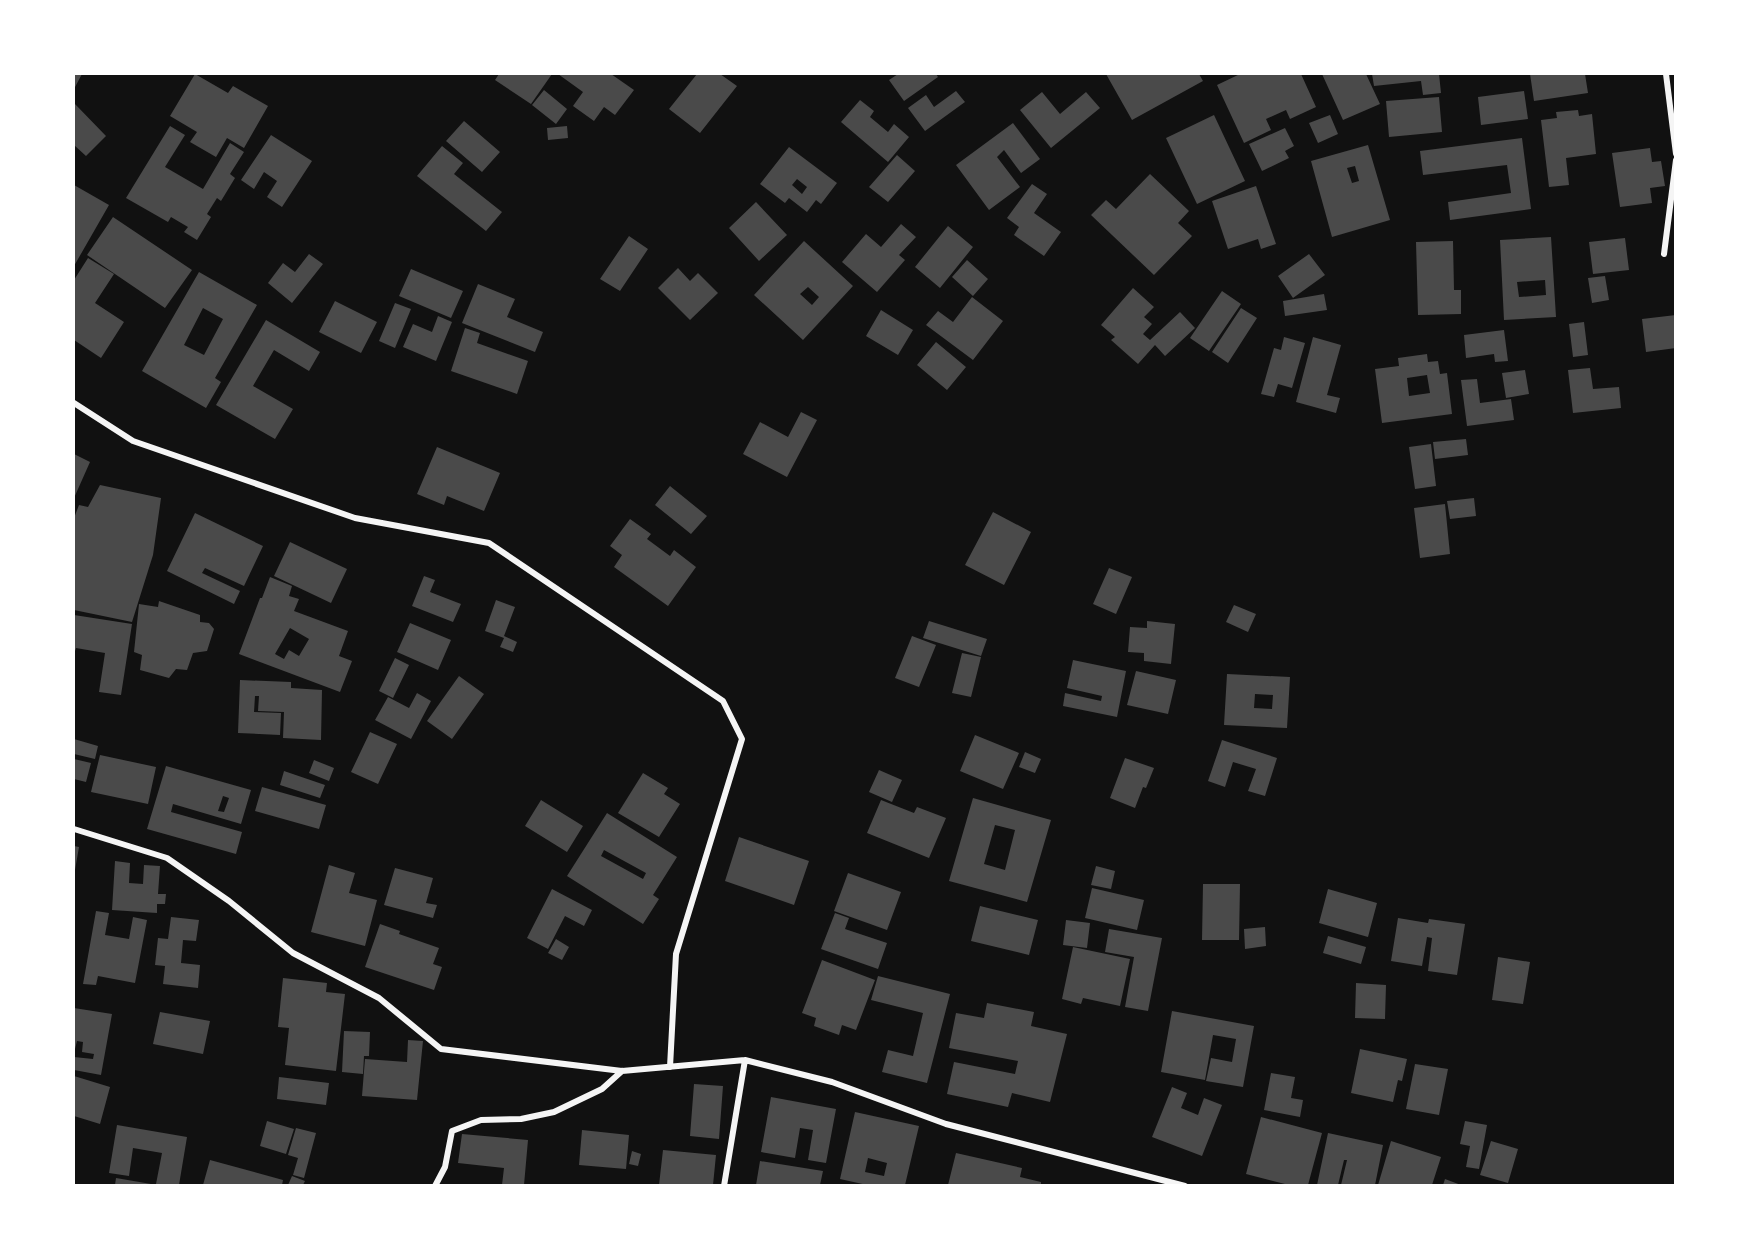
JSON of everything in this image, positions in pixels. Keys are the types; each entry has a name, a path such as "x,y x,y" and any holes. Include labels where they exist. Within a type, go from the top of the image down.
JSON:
{"street":[{"path":"1666,74 1676,154"},
{"path":"1664,254 1676,160"},
{"path":"74,404 133,441 355,518 489,543 723,701 741,739 676,954 670,1067"},
{"path":"74,829 167,858 230,901 293,953 379,998 441,1049 622,1071 745,1060 832,1082 946,1124 1185,1185"},
{"path":"724,1185 745,1060"},
{"path":"435,1185 445,1167 452,1131 481,1120 521,1119 554,1112 602,1089 622,1071"}],"building":[{"path":"74,74 82,74 74,89"},
{"path":"195,74 228,93 233,86 268,106 244,148 227,138 216,157 190,142 197,132 170,116"},
{"path":"499,74 552,74 531,104 495,80"},
{"path":"558,74 611,74 634,90 615,115 604,107 594,121 573,106 583,92"},
{"path":"697,74 720,74 737,86 700,133 669,109"},
{"path":"898,74 936,74 938,77 904,101 889,80"},
{"path":"1106,74 1199,74 1203,81 1132,120"},
{"path":"1240,74 1301,74 1316,107 1290,119 1286,110 1266,119 1271,130 1244,143 1217,85"},
{"path":"1322,74 1366,74 1380,104 1343,120"},
{"path":"1372,74 1439,74 1441,93 1423,95 1421,81 1374,86"},
{"path":"1530,74 1585,74 1588,93 1534,101"},
{"path":"544,90 567,109 556,124 532,105"},
{"path":"956,91 965,102 925,131 908,108 926,95 934,107"},
{"path":"1524,91 1528,119 1481,125 1478,97"},
{"path":"1042,92 1060,114 1086,92 1100,108 1051,148 1020,110"},
{"path":"1439,97 1442,132 1389,137 1386,101"},
{"path":"860,100 874,111 870,117 888,132 894,124 909,137 888,162 841,122"},
{"path":"74,103 106,136 86,156 74,145"},
{"path":"1578,110 1579,116 1592,114 1596,154 1566,158 1569,185 1549,187 1541,120 1557,118 1556,112"},
{"path":"1214,115 1245,181 1197,204 1166,138"},
{"path":"1330,115 1338,134 1318,143 1309,123"},
{"path":"464,121 500,152 482,172 446,141"},
{"path":"1013,123 1040,159 1021,173 1004,150 997,157 1020,187 989,210 956,165"},
{"path":"170,126 185,135 165,167 203,189 230,143 244,152 230,174 235,178 221,201 217,198 207,214 211,217 197,240 184,232 188,227 171,217 168,222 126,198"},
{"path":"567,126 568,138 548,140 547,128"},
{"path":"1285,128 1294,146 1285,151 1289,158 1262,171 1249,144"},
{"path":"271,135 312,161 282,207 267,197 277,181 264,172 254,189 241,180"},
{"path":"1522,138 1531,209 1450,220 1448,202 1511,193 1507,165 1423,175 1420,151"},
{"path":"1368,145 1390,220 1332,237 1311,161","holes":["1355,166 1359,181 1352,183 1347,168"]},
{"path":"442,146 463,163 454,174 502,212 486,231 417,176"},
{"path":"789,147 837,183 821,204 816,200 807,212 789,198 785,203 760,184","holes":["797,179 807,187 802,194 792,185"]},
{"path":"1650,148 1652,162 1661,161 1665,186 1650,188 1652,203 1620,207 1612,153"},
{"path":"897,155 915,171 888,202 869,187"},
{"path":"1150,174 1189,211 1178,223 1192,236 1154,275 1091,215 1106,200 1116,209"},
{"path":"1032,184 1047,194 1034,213 1061,232 1044,256 1014,235 1019,227 1007,218"},
{"path":"74,185 109,205 74,266"},
{"path":"1256,186 1276,244 1261,249 1258,239 1228,249 1212,201"},
{"path":"756,202 787,235 759,261 729,228"},
{"path":"113,217 192,270 165,308 87,255"},
{"path":"901,224 916,237 899,255 905,260 877,292 842,262 866,234 881,247"},
{"path":"948,226 973,247 940,288 915,267"},
{"path":"629,236 648,249 620,291 600,279"},
{"path":"1551,237 1556,317 1504,320 1500,240","holes":["1545,280 1546,295 1519,297 1517,282"]},
{"path":"1625,238 1629,270 1593,274 1589,242"},
{"path":"804,241 853,286 803,340 754,295","holes":["808,287 819,297 812,305 800,294"]},
{"path":"1453,241 1454,290 1461,290 1461,314 1418,315 1416,242"},
{"path":"309,254 323,264 292,303 268,283 283,263 295,272"},
{"path":"1309,254 1325,275 1293,298 1278,276"},
{"path":"88,258 114,274 95,303 124,322 101,358 74,340 74,280"},
{"path":"967,260 988,279 973,296 952,277"},
{"path":"678,268 690,281 698,273 718,293 690,320 658,288"},
{"path":"411,269 463,291 451,318 399,296"},
{"path":"199,272 257,305 215,378 221,382 206,408 142,371","holes":["203,308 223,319 204,355 184,345"]},
{"path":"1605,276 1609,300 1592,303 1588,278"},
{"path":"478,284 515,299 507,317 543,332 535,352 462,323"},
{"path":"1133,288 1154,307 1144,317 1152,324 1143,334 1150,340 1180,312 1195,328 1165,356 1155,345 1138,364 1111,340 1115,337 1101,325"},
{"path":"1222,291 1241,304 1209,351 1190,338"},
{"path":"1324,294 1327,310 1285,316 1283,301"},
{"path":"972,297 1003,321 973,360 926,325 938,311 953,322"},
{"path":"335,301 377,322 361,353 319,332"},
{"path":"395,303 411,309 395,348 379,341"},
{"path":"1241,308 1257,318 1228,363 1212,352"},
{"path":"881,310 913,330 898,355 866,336"},
{"path":"1676,315 1676,348 1646,352 1642,319"},
{"path":"438,316 452,322 436,361 403,347 413,324 432,332"},
{"path":"266,320 320,352 309,371 274,350 253,386 293,409 275,439 216,405"},
{"path":"1584,322 1588,355 1573,357 1569,324"},
{"path":"465,328 480,333 477,343 528,361 517,394 451,371"},
{"path":"1504,330 1508,361 1495,362 1494,354 1466,358 1464,335"},
{"path":"1284,337 1305,343 1292,388 1278,384 1274,397 1261,394 1274,348 1281,350"},
{"path":"1313,337 1341,345 1327,395 1340,398 1336,413 1296,402"},
{"path":"936,342 966,367 947,390 917,365"},
{"path":"1427,354 1428,362 1438,361 1440,374 1447,373 1452,414 1382,423 1375,369 1399,366 1398,358","holes":["1427,375 1430,393 1409,396 1407,378"]},
{"path":"1590,368 1593,389 1619,387 1621,408 1573,413 1568,370"},
{"path":"1525,370 1529,394 1506,398 1502,373"},
{"path":"1477,379 1480,403 1511,399 1514,420 1467,426 1461,380"},
{"path":"801,412 817,420 787,477 743,454 760,422 788,437"},
{"path":"1466,439 1468,455 1435,459 1433,442"},
{"path":"1431,444 1436,486 1415,489 1409,447"},
{"path":"437,447 500,473 484,511 447,496 444,505 417,494"},
{"path":"74,454 90,462 74,498"},
{"path":"100,485 161,498 153,555 132,622 74,610 74,518 79,505 88,507"},
{"path":"670,486 707,516 691,534 655,505"},
{"path":"1474,498 1476,516 1450,519 1447,501"},
{"path":"1445,504 1450,554 1420,558 1414,508"},
{"path":"993,512 1031,532 1004,585 965,565"},
{"path":"195,513 263,546 244,586 205,568 202,573 240,591 234,604 167,571"},
{"path":"630,519 651,534 647,539 670,556 674,550 696,567 668,606 614,567 622,555 610,546"},
{"path":"290,542 347,569 331,603 274,576"},
{"path":"1109,568 1132,577 1116,614 1093,604"},
{"path":"424,576 435,580 430,592 461,604 453,622 412,606"},
{"path":"270,577 292,586 289,596 299,599 294,611 348,631 339,656 352,661 340,692 239,654 260,598 262,598","holes":["290,628 309,639 299,656 289,650 284,659 275,654"]},
{"path":"496,600 515,607 504,636 517,642 513,652 500,647 504,638 485,631"},
{"path":"159,601 200,615 200,622 209,623 214,629 207,651 193,653 187,670 176,669 169,678 140,670 142,655 134,652 139,604 158,607"},
{"path":"1234,605 1256,614 1248,632 1226,622"},
{"path":"74,615 132,624 121,695 99,692 105,653 76,648 74,654"},
{"path":"929,621 987,639 981,656 923,638"},
{"path":"1147,621 1175,624 1171,664 1144,661 1144,653 1128,652 1130,627 1147,628"},
{"path":"410,623 451,640 438,670 397,652"},
{"path":"912,636 936,645 919,687 895,678"},
{"path":"962,653 981,657 971,697 952,693"},
{"path":"395,658 409,665 393,698 379,691"},
{"path":"1073,660 1126,671 1117,717 1063,706 1065,693 1101,701 1102,696 1067,688"},
{"path":"1136,671 1176,680 1168,714 1127,705"},
{"path":"1227,674 1290,677 1287,728 1224,725","holes":["1255,694 1273,695 1272,709 1254,708"]},
{"path":"459,676 484,694 452,739 427,721"},
{"path":"240,680 291,682 291,688 322,690 321,740 283,738 284,712 258,711 259,696 255,696 254,712 281,713 280,735 238,733"},
{"path":"417,693 431,701 411,739 375,720 388,697 409,708"},
{"path":"370,732 397,744 378,784 351,772"},
{"path":"975,735 1019,753 1003,789 960,771"},
{"path":"74,739 98,746 95,759 74,754"},
{"path":"1222,740 1277,758 1265,796 1248,791 1256,769 1233,762 1225,787 1208,781"},
{"path":"1025,752 1041,759 1035,773 1019,767"},
{"path":"100,755 156,767 148,804 91,792"},
{"path":"1125,758 1154,768 1135,808 1110,798"},
{"path":"74,759 91,763 86,782 74,779"},
{"path":"314,760 334,768 329,781 309,773"},
{"path":"166,766 251,790 241,824 173,804 171,812 242,832 236,854 147,829","holes":["223,796 229,798 224,812 218,811"]},
{"path":"879,770 902,780 892,802 869,792"},
{"path":"284,771 325,785 320,798 280,785"},
{"path":"643,773 668,788 664,794 680,804 659,837 618,813"},
{"path":"262,787 326,805 319,829 255,811"},
{"path":"973,798 1051,820 1027,902 949,881","holes":["995,825 1015,830 1005,870 984,864"]},
{"path":"541,800 583,826 567,852 525,826"},
{"path":"881,800 914,813 917,807 946,818 929,858 867,833"},
{"path":"607,813 677,857 653,895 659,899 643,924 567,876","holes":["604,850 646,873 643,879 601,856"]},
{"path":"739,837 809,861 794,905 725,881"},
{"path":"74,846 79,847 75,870 74,870"},
{"path":"115,861 130,863 129,883 143,884 144,865 160,866 158,894 166,894 165,904 157,904 157,913 112,910"},
{"path":"329,865 355,873 349,893 377,900 365,946 311,932"},
{"path":"1096,866 1115,871 1111,889 1091,885"},
{"path":"395,868 433,878 426,903 437,905 433,918 384,905"},
{"path":"848,873 901,892 887,930 834,911"},
{"path":"1203,884 1240,884 1239,940 1202,940"},
{"path":"1092,888 1144,900 1137,930 1085,918"},
{"path":"552,889 592,910 584,926 565,916 548,949 527,938"},
{"path":"1328,889 1377,903 1368,937 1319,923"},
{"path":"980,906 1038,920 1029,955 971,941"},
{"path":"96,911 109,913 105,935 129,939 133,917 147,920 135,983 98,976 96,985 83,984"},
{"path":"835,913 849,918 845,929 887,943 878,969 821,949"},
{"path":"171,917 199,920 196,941 183,940 181,963 200,965 198,988 163,984 165,966 155,965 158,938 168,939"},
{"path":"1398,918 1428,923 1429,919 1465,924 1457,975 1428,971 1432,938 1427,937 1422,966 1391,961"},
{"path":"1066,920 1090,923 1087,948 1063,945"},
{"path":"380,924 400,931 399,934 439,948 433,964 442,967 434,990 365,967"},
{"path":"1265,927 1266,946 1245,949 1244,929"},
{"path":"1109,929 1162,938 1148,1011 1125,1007 1134,957 1105,952"},
{"path":"1328,936 1366,947 1361,964 1323,953"},
{"path":"556,939 569,947 562,960 548,953"},
{"path":"1073,947 1130,959 1120,1006 1083,998 1081,1004 1062,999"},
{"path":"1498,957 1530,962 1523,1004 1492,1000"},
{"path":"822,960 875,980 856,1030 842,1025 839,1035 814,1026 816,1018 802,1013"},
{"path":"878,976 950,994 927,1083 882,1072 888,1050 913,1056 923,1013 871,1000"},
{"path":"283,978 327,983 326,992 345,994 336,1071 285,1065 289,1028 278,1027"},
{"path":"1356,983 1386,985 1385,1019 1355,1018"},
{"path":"987,1003 1034,1012 1031,1026 1067,1034 1050,1102 1012,1093 1008,1107 947,1094 954,1062 1015,1074 1018,1061 949,1048 956,1013 984,1018"},
{"path":"74,1008 112,1014 101,1075 74,1070 74,1057 93,1059 94,1054 82,1052 83,1042 77,1041 74,1053"},
{"path":"1172,1011 1254,1026 1243,1087 1206,1081 1211,1058 1232,1062 1236,1039 1213,1035 1205,1080 1161,1072"},
{"path":"160,1012 210,1021 203,1054 153,1044"},
{"path":"344,1031 370,1032 369,1056 364,1056 363,1074 342,1072"},
{"path":"408,1040 423,1041 417,1100 362,1096 365,1059 407,1062"},
{"path":"1360,1049 1407,1059 1402,1081 1398,1080 1393,1102 1351,1093"},
{"path":"1415,1064 1448,1069 1439,1115 1406,1109"},
{"path":"1271,1073 1295,1077 1291,1098 1303,1100 1300,1117 1264,1110"},
{"path":"74,1076 110,1087 100,1124 74,1116"},
{"path":"279,1077 329,1083 326,1105 277,1099"},
{"path":"694,1084 723,1086 719,1139 690,1136"},
{"path":"1172,1087 1187,1093 1181,1108 1198,1115 1204,1098 1222,1105 1202,1156 1152,1137"},
{"path":"771,1097 836,1109 826,1163 808,1160 813,1130 800,1128 795,1158 761,1152"},
{"path":"855,1112 919,1126 905,1185 867,1185 840,1179","holes":["868,1158 887,1163 884,1176 865,1172"]},
{"path":"1261,1117 1322,1133 1308,1185 1289,1185 1246,1174"},
{"path":"267,1121 294,1129 286,1154 260,1146"},
{"path":"1465,1121 1487,1125 1479,1169 1466,1167 1470,1146 1460,1144"},
{"path":"117,1125 187,1137 179,1185 156,1184 162,1153 133,1148 129,1176 109,1173"},
{"path":"296,1128 316,1133 304,1178 293,1175 298,1158 288,1155"},
{"path":"582,1130 629,1135 626,1169 579,1165"},
{"path":"1328,1133 1383,1145 1375,1185 1341,1185 1347,1160 1344,1160 1338,1185 1317,1185"},
{"path":"462,1134 528,1140 524,1185 502,1185 504,1168 458,1163"},
{"path":"1391,1141 1441,1157 1432,1185 1378,1185"},
{"path":"1491,1141 1518,1149 1508,1183 1480,1175"},
{"path":"663,1150 716,1155 713,1185 659,1185"},
{"path":"632,1151 641,1154 638,1166 629,1164"},
{"path":"956,1153 1022,1168 1020,1177 1041,1182 1041,1185 948,1185"},
{"path":"210,1160 283,1180 282,1185 203,1185"},
{"path":"760,1161 823,1171 820,1185 756,1185"},
{"path":"292,1176 305,1181 303,1185 288,1185"},
{"path":"116,1178 151,1184 151,1185 115,1185"},
{"path":"1445,1179 1461,1185 1443,1185"}]}
